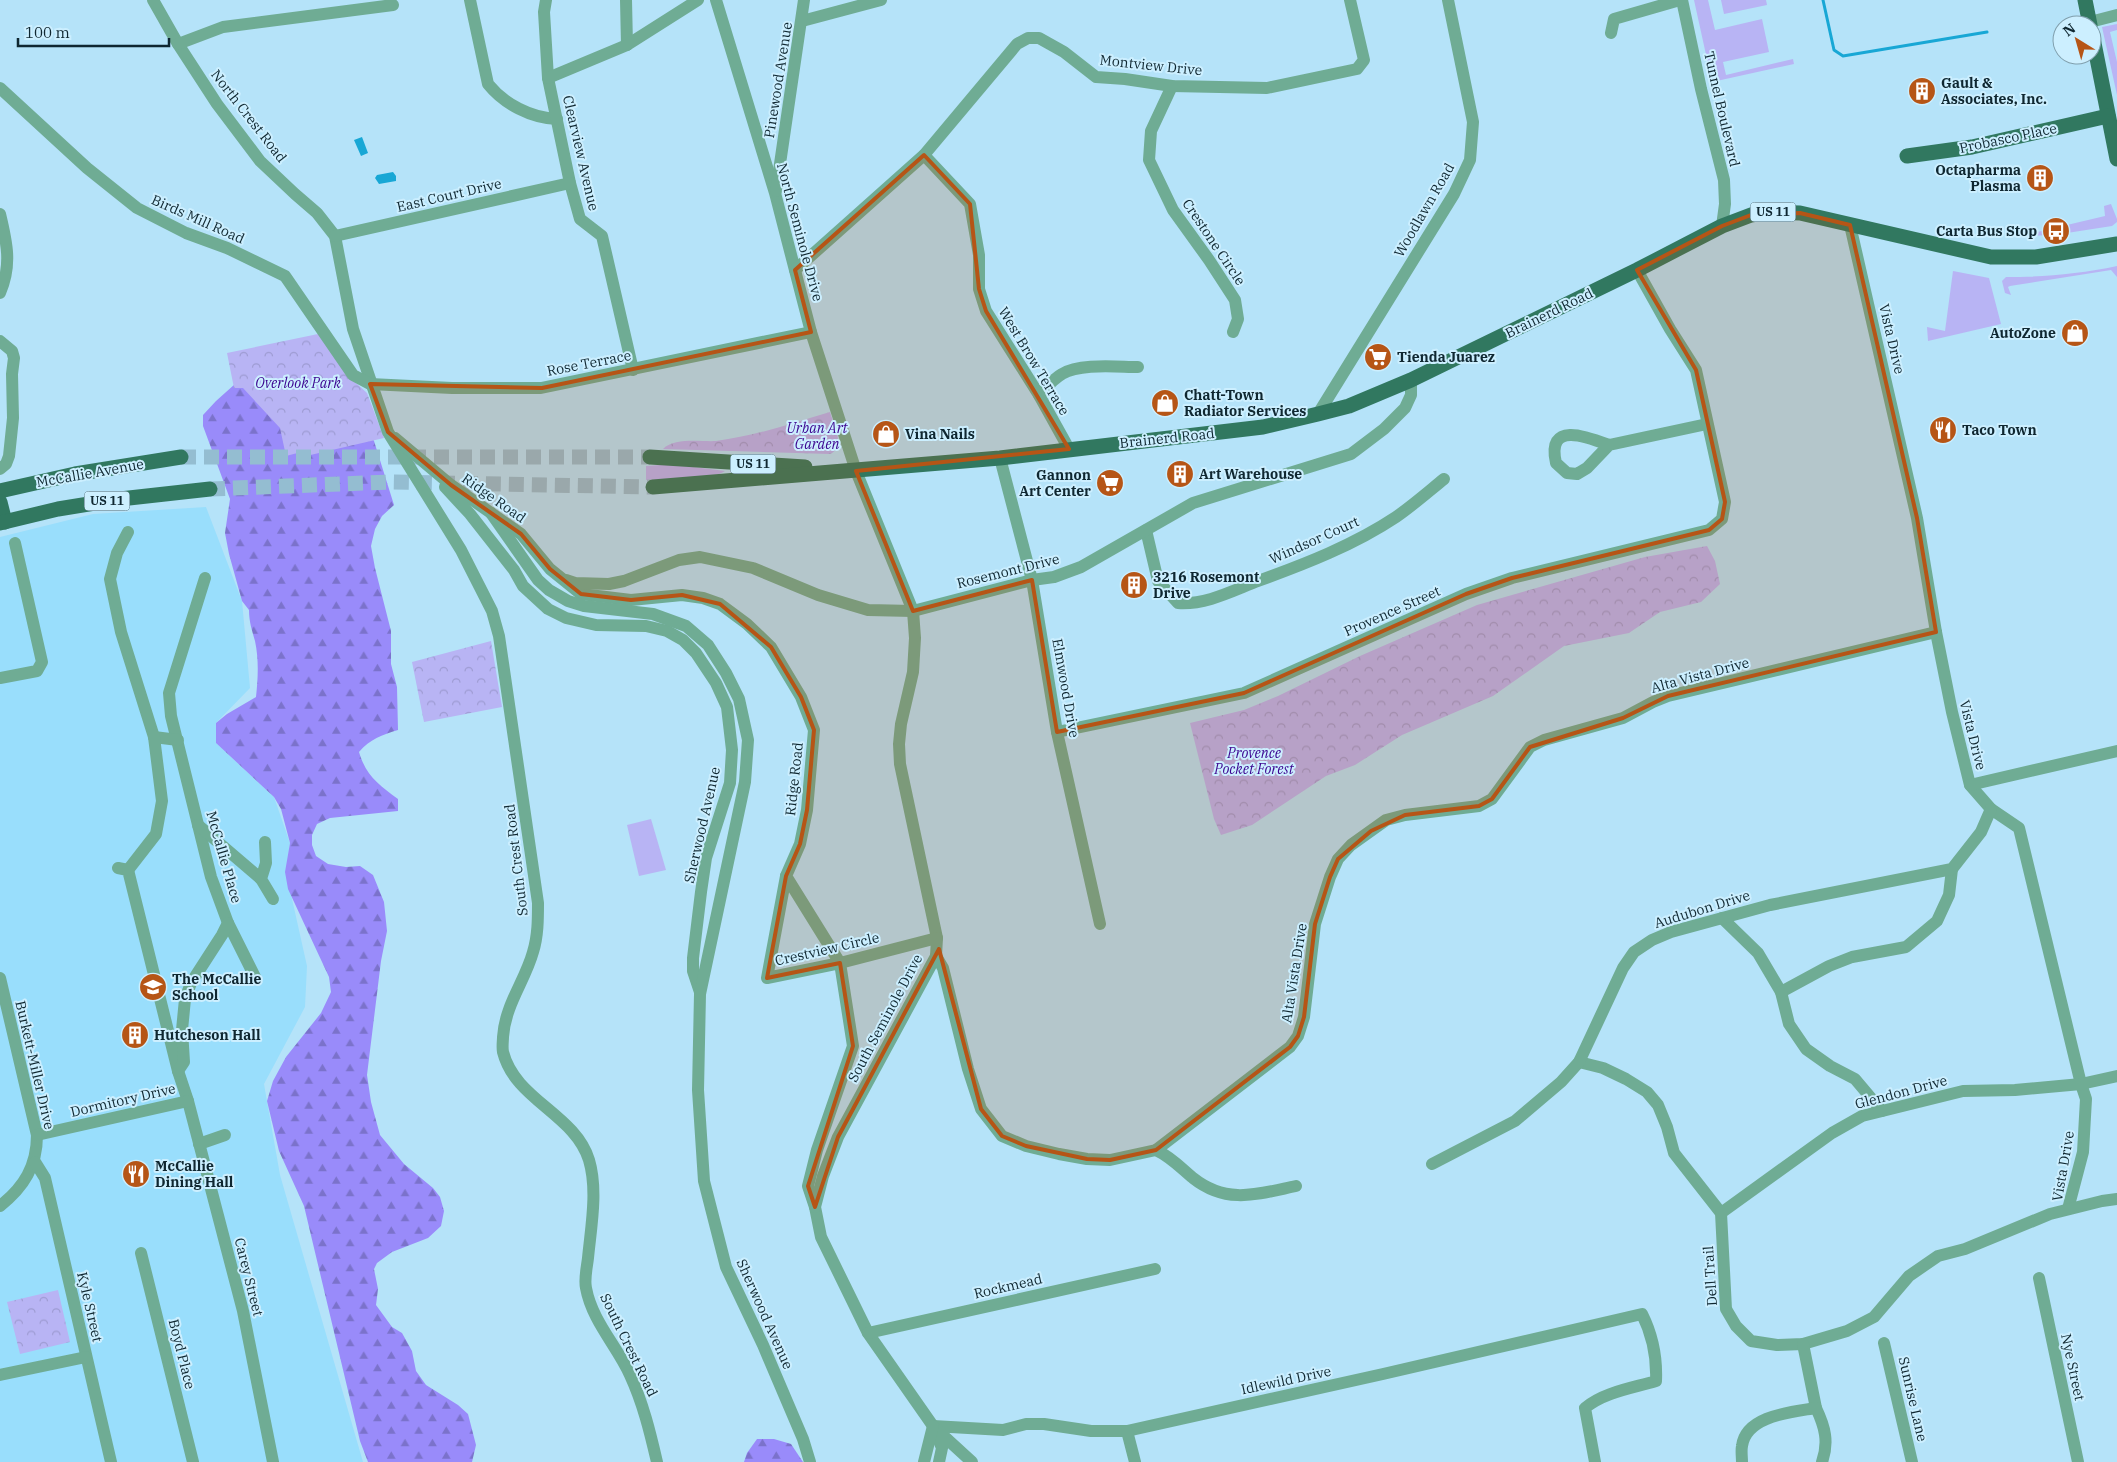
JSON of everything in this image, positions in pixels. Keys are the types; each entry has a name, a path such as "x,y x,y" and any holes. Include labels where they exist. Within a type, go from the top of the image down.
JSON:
{"main road":[{"path":"2085,0 2088,15"},
{"path":"2098,65 2117,158"},
{"name":"Probasco Place","path":"1907,156 1972,147 2108,116"},
{"name":"Brainerd Road","path":"653,487 1000,458 1263,427 1318,414 1349,406 1411,380 1637,270 1722,226 1751,215 1769,212 1800,213 1991,257 2036,257 2117,244"},
{"name":"Brainerd Road","path":"650,456 856,471"},
{"name":"McCallie Avenue","path":"0,491 75,474 181,457"},
{"name":"US 11","path":"3,523 67,508 120,499 210,489"},
{"path":"0,502 3,523"}],"street":[{"name":"North Crest Road","path":"153,0 178,44 217,104 260,161 317,213 335,236 353,329 370,384"},
{"path":"470,0 488,84 508,104 533,114 557,119"},
{"name":"Clearview Avenue","path":"546,0 544,12 548,78 570,183 580,219 602,236 633,370"},
{"path":"626,0 627,45"},
{"path":"548,78 627,45 698,0"},
{"name":"North Seminole Drive","path":"716,0 775,193 810,332 856,471"},
{"name":"Pinewood Avenue","path":"775,193 804,0"},
{"path":"802,21 881,0"},
{"name":"Montview Drive","path":"795,270 924,155 1016,44 1028,38 1039,38 1064,52 1096,77 1172,86 1267,88 1357,69 1364,60 1350,0"},
{"name":"Woodlawn Road","path":"1318,414 1454,194 1470,160 1473,122 1448,0"},
{"path":"1611,33 1614,19 1681,0"},
{"name":"Tunnel Boulevard","path":"1681,0 1724,180 1725,204 1722,226"},
{"path":"178,44 223,27 393,5"},
{"path":"2102,22 2117,15"},
{"name":"Crestone Circle","path":"1172,86 1151,131 1149,160 1173,210 1235,300 1238,319 1233,332"},
{"name":"Birds Mill Road","path":"0,88 87,168 137,208 186,233 227,248 286,276 353,375 370,384"},
{"name":"West Brow Terrace","path":"924,155 970,204 979,255 979,289 986,310 1039,395 1069,449"},
{"name":"East Court Drive","path":"335,236 570,183"},
{"path":"0,214 6,236 8,262 0,293"},
{"name":"Vista Drive","path":"1850,225 1917,518 1936,632 1952,712 1970,785 1992,809 2019,828 2086,1099 2083,1152 2068,1210 2117,1199"},
{"path":"1609,445 1707,424 1696,370 1670,329 1637,270"},
{"name":"Rose Terrace","path":"370,384 452,388 541,388 810,332"},
{"path":"0,341 12,351 14,358 12,374 13,418 9,456 6,464 0,469"},
{"path":"1039,395 1053,380 1064,372 1084,368 1138,366"},
{"name":"Rosemont Drive","path":"561,578 575,583 609,584 624,581 679,560 700,557 754,568 818,595 868,610 913,611 1032,580 1054,577 1087,565 1193,503 1351,454 1384,429 1405,408 1412,395 1411,380"},
{"name":"South Crest Road","path":"370,384 388,432 461,550 492,611 500,646 538,903 538,925 533,953 508,1010 504,1024 502,1051 515,1077 533,1098 559,1118 578,1139 589,1159 592,1191 586,1286 592,1307 630,1374 646,1417 657,1462"},
{"name":"Provence Street","path":"1057,732 1244,693 1466,594 1512,578 1709,530 1722,519 1726,502 1707,424"},
{"name":"Ridge Road","path":"388,432 451,485 521,534 538,557 581,594 631,600 682,595 703,598 727,609 747,624 771,648 801,697 814,730 808,810 800,844 786,876"},
{"name":"Elmwood Drive","path":"1000,458 1032,580 1057,732 1100,924"},
{"name":"Sherwood Avenue","path":"431,468 450,494 470,514 509,564 523,586 548,609 566,618 596,625 646,626 667,631 683,640 696,653 716,683 726,707 732,750 730,783 706,858 693,958 693,971 700,994"},
{"name":"South Seminole Drive","path":"856,471 913,611 915,638 913,672 901,724 900,764 937,938 936,956 838,1137 823,1176 815,1207 821,1237 868,1333 933,1426 942,1448 939,1462"},
{"name":"Windsor Court","path":"1146,530 1158,581 1178,603 1191,604 1218,597 1302,565 1366,534 1396,516 1444,479"},
{"name":"Sherwood Avenue","path":"491,513 524,561 549,590 568,601 584,606 653,614 686,626 708,645 739,699 749,752 738,817 700,994 698,1090 704,1182 726,1267 763,1345 803,1439 810,1462"},
{"path":"128,532 116,553 110,579 121,632 154,737 162,800 156,834 123,869 178,1071 188,1101"},
{"path":"0,678 36,671 42,662 15,543"},
{"name":"McCallie Place","path":"205,578 169,693 171,716 211,877 228,922 255,977"},
{"name":"Alta Vista Drive","path":"936,956 944,968 968,1069 981,1109 1002,1136 1026,1146 1087,1159 1110,1160 1156,1150 1290,1047 1298,1036 1304,1017 1315,924 1330,877 1338,859 1351,845 1386,820 1405,815 1479,806 1492,799 1530,747 1544,740 1623,718 1668,696 1936,632"},
{"path":"154,737 178,740"},
{"path":"1970,785 2117,751"},
{"path":"1781,992 1829,966 1852,957 1906,947 1937,921 1949,895 1952,869 1981,832 1992,809"},
{"path":"198,826 261,879 273,899"},
{"path":"261,879 266,863 265,842"},
{"name":"Audubon Drive","path":"1432,1164 1515,1120 1561,1082 1579,1062 1623,968 1634,952 1671,932 1770,905 1952,869"},
{"path":"786,876 840,963 853,1046 817,1150 808,1186 815,1207"},
{"name":"Crestview Circle","path":"786,876 767,978 840,963 937,938"},
{"path":"1722,918 1758,953 1781,992 1789,1024 1806,1049 1830,1066 1855,1079 1882,1110"},
{"path":"178,1071 184,1062 182,1030 185,999 191,983 222,935 228,922"},
{"name":"Burkett-Miller Drive","path":"0,978 37,1135 35,1162 21,1186 0,1206"},
{"path":"1579,1062 1603,1068 1647,1092 1658,1105 1667,1127 1674,1153 1721,1213"},
{"name":"Glendon Drive","path":"1721,1213 1832,1133 1862,1116 1963,1092 2015,1090 2081,1084 2117,1076"},
{"name":"Dormitory Drive","path":"37,1135 188,1101"},
{"name":"Carey Street","path":"188,1101 242,1311 273,1462"},
{"path":"199,1144 225,1135"},
{"path":"1156,1150 1166,1154 1193,1178 1208,1188 1227,1195 1244,1196 1296,1186"},
{"name":"Kyle Street","path":"35,1162 45,1178 111,1462"},
{"name":"Dell Trail","path":"1721,1213 1726,1309 1736,1326 1751,1342 1777,1345 1803,1344 1847,1331 1874,1316 1909,1276 1938,1256 1965,1249 2050,1214 2068,1210"},
{"name":"Boyd Place","path":"141,1253 193,1462"},
{"name":"Rockmead","path":"868,1333 1155,1269"},
{"name":"Nye Street","path":"2039,1278 2078,1462"},
{"name":"Idlewild Drive","path":"933,1426 1003,1430 1026,1424 1044,1424 1091,1431 1127,1431 1642,1314 1650,1330 1657,1367 1656,1381 1608,1395 1593,1401 1585,1408 1595,1462"},
{"name":"Sunrise Lane","path":"1884,1343 1912,1462"},
{"path":"1803,1344 1816,1408 1823,1422 1827,1448 1822,1462"},
{"path":"0,1375 86,1357"},
{"path":"1742,1462 1742,1445 1750,1430 1766,1419 1816,1408"},
{"path":"924,1462 933,1426 972,1462"},
{"path":"1127,1431 1135,1462"}],"highlighted area":[{"path":"924,155 970,204 979,289 986,311 1069,449 856,471 913,611 1032,580 1057,732 1244,693 1466,594 1512,578 1709,530 1722,519 1725,502 1696,370 1637,270 1722,226 1751,215 1800,213 1850,225 1917,518 1936,632 1668,696 1623,718 1530,747 1492,799 1479,806 1405,815 1371,831 1338,859 1330,877 1315,924 1304,1017 1298,1036 1290,1047 1156,1150 1110,1160 1087,1159 1026,1146 1002,1136 981,1109 939,949 838,1137 815,1207 808,1186 853,1046 840,963 767,978 786,876 800,844 807,810 814,730 801,697 771,647 720,604 682,595 631,600 581,594 550,569 521,534 451,485 388,432 370,384 542,388 811,332 795,270"}],"shaded area":[{"path":"362,137 368,153 361,156 354,140"},
{"path":"393,172 396,176 396,181 379,184 375,178 377,175"},
{"name":"The McCallie School","path":"206,507 242,601 250,688 216,723 216,743 274,797 290,843 286,872 307,966 305,1007 264,1084 280,1175 363,1462 0,1462 0,537 93,514"}],"green space":[{"path":"1694,0 1708,0 1715,30 1762,19 1769,52 1723,62 1726,75 1793,59 1794,64 1712,82"},
{"path":"1721,0 1766,0 1767,5 1724,14"},
{"path":"2117,24 2117,30 2110,32 2117,62 2117,95 2102,27"},
{"path":"2111,204 2117,219 2117,222 2112,226 2054,235 2019,236 2017,229 2027,226 2029,234 2105,216 2104,206"},
{"path":"2117,266 2117,277 2111,270 2010,286 2008,287 2011,295 2005,293 2002,281 2006,277 2062,274"},
{"path":"1953,271 1989,278 2001,324 1928,341 1927,327 1945,331"},
{"name":"Overlook Park","path":"318,334 355,382 367,393 384,438 306,456 305,451 286,456 280,428 243,388 234,388 227,353"},
{"path":"235,384 358,416 374,441 394,505 382,516 375,529 371,546 391,631 391,664 397,687 398,730 377,738 359,752 369,774 398,799 398,811 330,818 317,824 312,835 312,845 316,856 328,864 346,867 360,866 373,875 384,902 387,931 381,961 367,1075 371,1102 380,1135 404,1164 433,1188 440,1197 444,1211 441,1226 428,1238 392,1252 377,1263 374,1269 378,1289 376,1305 392,1327 402,1333 412,1351 416,1371 426,1385 458,1405 468,1414 476,1445 472,1462 368,1462 360,1441 304,1206 279,1151 267,1101 273,1081 286,1057 321,1013 331,992 329,977 288,889 285,872 290,843 281,809 274,797 216,743 216,723 227,714 256,697 258,669 249,610 242,601 225,533 230,499 203,426 203,415"},
{"name":"Urban Art Garden","path":"830,412 838,441 835,451 830,454 663,449 668,445 681,441 716,441 745,436"},
{"path":"678,465 725,471 699,478 646,480 646,466"},
{"name":"Provence Pocket Forest","path":"1707,546 1715,561 1720,584 1701,602 1660,612 1629,633 1564,646 1493,696 1402,735 1355,765 1326,776 1252,825 1221,835 1214,819 1190,723 1244,710 1278,696 1360,656 1477,605 1645,557"},
{"path":"491,641 502,707 424,722 412,662"},
{"path":"651,819 666,870 639,876 627,825"},
{"path":"58,1290 70,1342 20,1354 7,1302"},
{"path":"757,1439 774,1439 791,1444 803,1462 744,1462 747,1453"}],"waterway":[{"path":"1823,0 1834,50 1843,56 1987,32"}],"tunnel":[{"path":"181,457 650,457"},
{"path":"210,489 390,482 653,487"}],"place":[{"name":"Gault & Associates, Inc.","path":"1922,91"},
{"name":"Octapharma Plasma","path":"2040,178"},
{"name":"Carta Bus Stop","path":"2056,231"},
{"name":"AutoZone","path":"2075,333"},
{"name":"Tienda Juarez","path":"1378,357"},
{"name":"Chatt-Town Radiator Services","path":"1165,403"},
{"name":"Taco Town","path":"1943,430"},
{"name":"Vina Nails","path":"886,434"},
{"name":"Art Warehouse","path":"1180,474"},
{"name":"Gannon Art Center","path":"1110,483"},
{"name":"3216 Rosemont Drive","path":"1134,585"},
{"name":"The McCallie School","path":"153,987"},
{"name":"Hutcheson Hall","path":"135,1035"},
{"name":"McCallie Dining Hall","path":"136,1174"}]}
